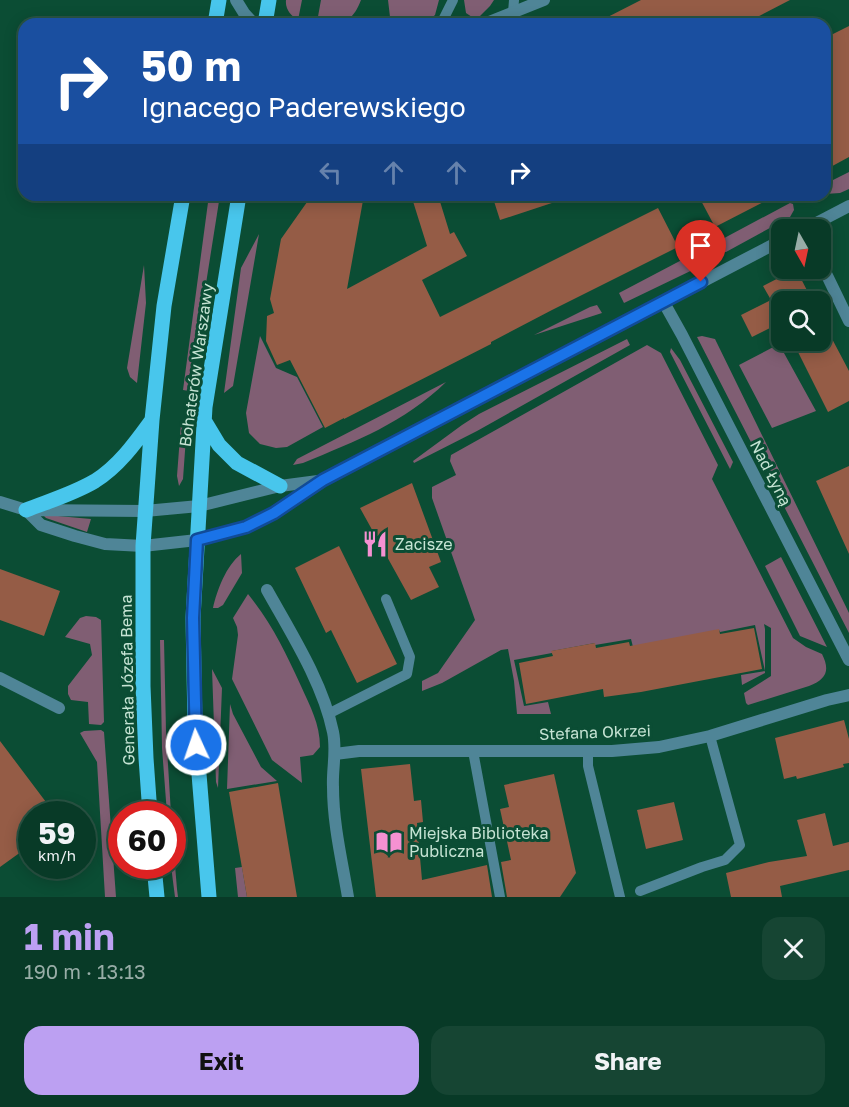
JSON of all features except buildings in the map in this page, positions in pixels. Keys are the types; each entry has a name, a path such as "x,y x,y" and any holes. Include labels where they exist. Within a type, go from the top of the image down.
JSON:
{"main road":[{"path":"216,18 219,0"},
{"path":"266,18 269,0"},
{"path":"145,511 164,306 182,201"},
{"name":"Bohaterów Warszawy","path":"197,540 204,420 238,201"},
{"path":"26,510 96,480 117,463 152,420"},
{"path":"204,420 219,445 237,463 280,486"},
{"name":"Generała Józefa Bema","path":"145,511 143,686 149,801"},
{"path":"197,540 193,618 195,725 209,897"},
{"path":"155,879 157,897"}],"street":[{"path":"236,0 249,18"},
{"path":"494,18 513,6 544,0"},
{"path":"825,219 849,206"},
{"path":"26,510 41,525 105,544 143,546 197,540 246,527 274,513 323,480 771,246"},
{"path":"829,279 849,321"},
{"name":"Nad Łyną","path":"663,302 849,660"},
{"path":"0,502 26,510 145,511 199,506 280,486 323,480"},
{"path":"267,590 296,642 323,697 328,714 335,754 333,786 336,822 348,897"},
{"path":"0,678 59,708"},
{"name":"Stefana Okrzei","path":"335,754 359,751 612,751 659,747 710,736 849,695"}],"lane":[{"path":"444,18 453,0"},
{"path":"328,714 407,674 410,657 386,599"},
{"path":"640,891 725,860 740,845 710,736"},
{"path":"588,751 588,766 620,897"},
{"path":"473,752 500,897"}],"shaded area":[{"path":"286,0 302,0 298,18 293,16 286,6"},
{"path":"321,0 361,0 354,14 349,18 318,18"},
{"path":"388,0 439,0 435,15 431,18 390,17"},
{"path":"464,0 494,0 480,16 472,17 466,13"},
{"path":"849,172 849,189 831,194 831,181"},
{"path":"208,201 219,201 189,391 183,390"},
{"path":"790,203 793,204 794,210 790,217 771,219 771,227 726,252 720,252 715,243"},
{"path":"259,234 233,386 224,393 241,268"},
{"path":"695,253 700,254 705,264 624,303 619,293"},
{"path":"144,265 146,303 137,383 130,377 127,368"},
{"path":"597,305 602,313 534,335 590,307"},
{"path":"260,336 276,368 297,377 323,427 287,447 276,448 260,444 249,433 246,413"},
{"path":"697,337 715,339 849,613 849,633"},
{"path":"627,339 630,345 477,431 414,463 413,461 479,414"},
{"path":"647,345 661,353 718,465 712,479 793,638 822,654 826,665 823,677 809,686 748,705 744,693 771,676 771,628 764,624 765,671 755,625 633,647 631,639 595,645 595,643 514,660 524,706 548,702 551,714 517,714 508,649 501,650 442,683 422,691 422,681 438,673 475,620 432,498 432,487 456,475 450,461 451,455"},
{"path":"671,348 680,360 733,462 730,469 670,352"},
{"path":"771,348 771,351 783,351 816,411 772,428 739,365"},
{"path":"446,382 413,409 379,430 303,463 293,465 297,459"},
{"path":"181,423 187,423 183,479 179,486 177,476"},
{"path":"44,516 91,519 87,532"},
{"path":"241,554 242,573 223,605 213,608 223,579"},
{"path":"781,557 827,647 800,636 765,566"},
{"path":"248,594 284,649 316,723 320,747 313,755 300,757 302,783 272,760 232,679 238,635 233,618"},
{"path":"86,616 101,620 104,722 101,725 89,724 88,702 71,700 68,694 68,686 92,655 90,644 65,637 80,618"},
{"path":"160,640 164,640 170,801 166,801 162,748"},
{"path":"212,669 222,688 218,788 216,782"},
{"path":"765,671 765,673 742,685 741,675"},
{"path":"230,704 261,767 277,781 227,789"},
{"path":"101,730 104,732 109,801 108,879 115,879 116,897 105,897 97,762 80,733"},
{"path":"242,867 247,897 238,897 235,868"},
{"path":"173,879 176,879 178,897 175,897"}],"place":[{"name":"Zacisze","path":"375,544"},
{"name":"Miejska Biblioteka Publiczna","path":"389,842"}],"route":[{"path":"196,745 193,618 197,540 246,527 274,513 323,480 701,282"}]}
